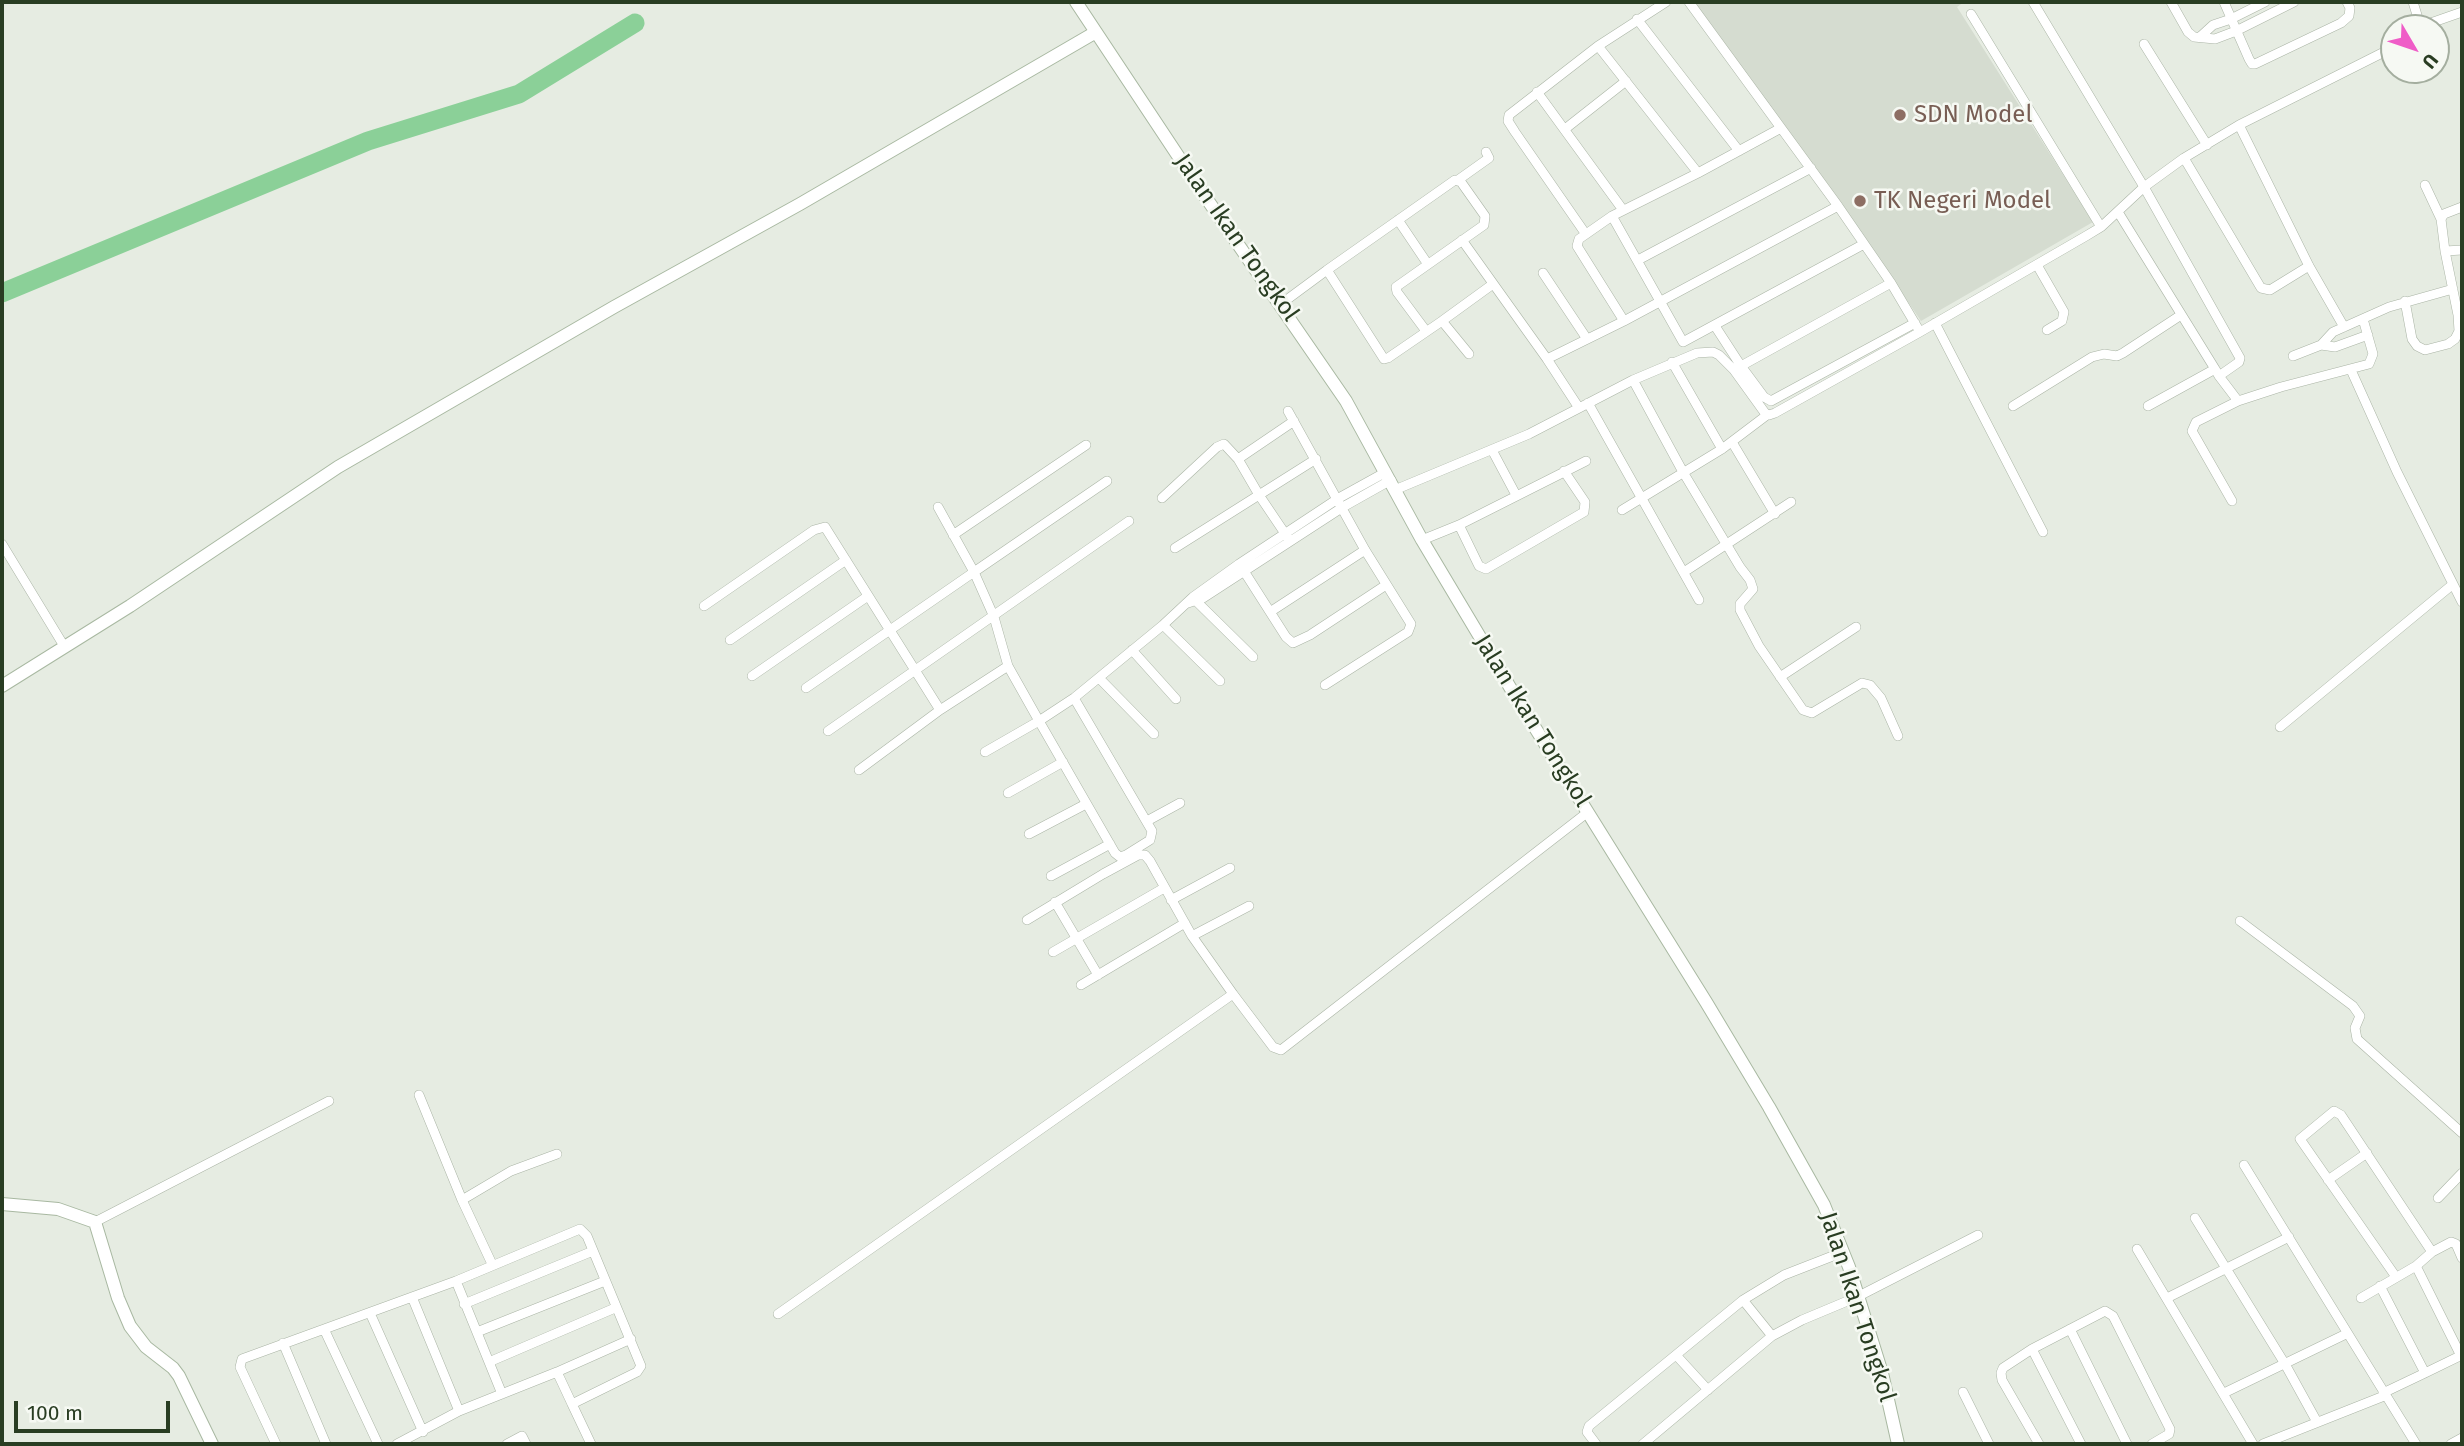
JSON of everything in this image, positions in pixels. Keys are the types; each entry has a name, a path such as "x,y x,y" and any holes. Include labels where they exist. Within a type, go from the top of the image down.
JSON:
{"main road":[{"name":"Jalan Ikan Tongkol","path":"1076,2 1346,401 1422,540 1514,694 1769,1107 1824,1205 1843,1252 1882,1373 1898,1444"},
{"path":"2,685 130,606 338,467 1096,32"},
{"path":"2,1204 58,1209 95,1222 118,1298 130,1326 146,1348 173,1368 179,1376 212,1444"}],"street":[{"path":"1585,233 1508,121 1510,113 1598,46 1666,2"},
{"path":"1689,2 1838,206 1891,283 1920,332"},
{"path":"2033,2 2144,187 2240,359 2148,406"},
{"path":"2171,2 2188,32 2194,37 2215,39 2294,2"},
{"path":"2224,2 2252,64 2341,23 2349,16 2350,8 2347,2"},
{"path":"2201,36 2213,25 2265,2"},
{"path":"1971,14 2101,227"},
{"path":"1637,19 1739,151"},
{"path":"2144,44 2207,145"},
{"path":"1598,46 1698,173"},
{"path":"1622,510 1722,449 1766,415 1920,332 2101,227 2144,187 2183,158 2239,125 2380,54"},
{"path":"1565,129 1626,81"},
{"path":"1537,92 1623,210"},
{"path":"2239,125 2308,266 2344,327"},
{"path":"1624,321 1577,246 1578,239 1612,216 1781,128"},
{"path":"1281,304 1398,219 1489,158 1486,152"},
{"path":"2183,158 2261,288 2270,290 2308,266"},
{"path":"1637,260 1811,168"},
{"path":"1426,331 1396,289 1398,284 1484,225 1485,216 1458,180"},
{"path":"2405,301 2412,339 2417,346 2425,350 2448,344 2455,339 2459,331 2441,219 2425,185"},
{"path":"1547,359 1624,321 1838,206"},
{"path":"2441,219 2444,214 2462,207"},
{"path":"2118,212 2217,373 2238,401"},
{"path":"1612,216 1683,342 1864,244"},
{"path":"1398,219 1427,263"},
{"path":"1462,240 1583,405 1642,497 1699,600"},
{"path":"2445,251 2462,250"},
{"path":"2037,265 2064,312 2062,321 2047,330"},
{"path":"1326,270 1381,357 1388,358 1493,284"},
{"path":"1543,273 1587,339"},
{"path":"1741,366 1891,283"},
{"path":"2321,345 2326,337 2344,327 2405,301 2453,289"},
{"path":"2013,406 2092,358 2123,353 2181,315"},
{"path":"2232,501 2192,431 2193,427 2206,415 2238,401 2371,362 2373,354 2363,319"},
{"path":"1442,321 1469,354"},
{"path":"1715,326 1764,397 1771,401 1915,323"},
{"path":"1935,323 2043,532"},
{"path":"2293,356 2321,345 2335,347 2368,335"},
{"path":"985,752 1074,698 1192,601 1341,503 1391,480 1492,450 1530,434 1672,362 1706,352 1719,355 1734,370 1766,415"},
{"path":"1672,362 1722,449"},
{"path":"2351,370 2462,602"},
{"path":"1633,380 1683,472 1750,580 1753,589 1740,604 1740,610 1759,646 1803,710 1812,713 1862,683 1870,685 1881,698 1898,736"},
{"path":"1288,411 1365,550 1411,624 1411,629 1325,685"},
{"path":"1238,459 1294,421"},
{"path":"1732,442 1775,514"},
{"path":"953,535 1086,444"},
{"path":"1162,498 1220,444 1227,445 1288,538"},
{"path":"1492,450 1516,495"},
{"path":"1175,548 1316,459"},
{"path":"1422,540 1459,525 1586,461"},
{"path":"1459,525 1479,566 1486,569 1584,512 1585,502 1564,471"},
{"path":"806,688 1107,481"},
{"path":"1684,572 1791,502"},
{"path":"938,507 974,572 994,617 1008,666 1086,804 1115,853 1120,856 1141,847 1152,836 1152,831 1074,698"},
{"path":"828,731 1129,522"},
{"path":"704,606 818,527 825,527 940,710"},
{"path":"2,544 64,646"},
{"path":"1269,612 1365,550"},
{"path":"730,640 846,560"},
{"path":"1242,568 1269,612 1293,643 1297,643 1386,585"},
{"path":"2280,727 2452,585"},
{"path":"752,676 868,596"},
{"path":"1192,601 1253,657"},
{"path":"1163,625 1220,681"},
{"path":"1780,677 1856,627"},
{"path":"1132,650 1176,699"},
{"path":"859,770 940,710 1008,666"},
{"path":"1099,678 1154,734"},
{"path":"1008,793 1063,762"},
{"path":"1147,821 1180,803"},
{"path":"1030,834 1086,804"},
{"path":"1027,920 1142,854 1150,860 1192,936 1233,994 1273,1047 1282,1050 1588,812"},
{"path":"1051,876 1110,844"},
{"path":"1171,900 1230,868"},
{"path":"1053,952 1164,888"},
{"path":"1055,902 1098,975"},
{"path":"1192,936 1249,906"},
{"path":"2240,921 2353,1006 2360,1016 2355,1028 2357,1039 2462,1133"},
{"path":"1081,985 1185,923"},
{"path":"778,1314 1233,994"},
{"path":"419,1095 461,1200 492,1264"},
{"path":"95,1222 329,1101"},
{"path":"2396,1277 2300,1139 2334,1111 2342,1115 2432,1252"},
{"path":"2328,1180 2367,1153"},
{"path":"461,1200 511,1171 557,1154"},
{"path":"2244,1165 2416,1444"},
{"path":"2438,1198 2462,1173"},
{"path":"2195,1218 2285,1364 2317,1423"},
{"path":"276,1444 240,1364 244,1357 456,1281 580,1229 587,1236 615,1308 640,1362 638,1370 572,1404"},
{"path":"1643,1444 1772,1336 1857,1297 1978,1235"},
{"path":"2167,1298 2289,1237"},
{"path":"2361,1298 2451,1242 2456,1244 2462,1258"},
{"path":"2137,1249 2253,1444"},
{"path":"464,1304 593,1251"},
{"path":"1596,1444 1587,1432 1589,1426 1743,1300 1784,1275 1843,1252"},
{"path":"2263,1444 2384,1395 2462,1355 2416,1266"},
{"path":"456,1281 502,1394"},
{"path":"477,1332 605,1281"},
{"path":"2381,1286 2425,1373"},
{"path":"412,1297 459,1411"},
{"path":"1743,1300 1772,1336"},
{"path":"489,1362 615,1308"},
{"path":"2039,1444 2002,1380 2003,1368 2032,1349 2105,1311 2113,1317 2169,1429 2169,1434 2152,1444"},
{"path":"370,1312 423,1432"},
{"path":"324,1328 378,1444"},
{"path":"2070,1329 2127,1444"},
{"path":"2224,1393 2346,1334"},
{"path":"397,1444 459,1411 631,1339"},
{"path":"282,1343 326,1444"},
{"path":"2032,1349 2081,1444"},
{"path":"1676,1355 1708,1390"},
{"path":"557,1372 591,1444"},
{"path":"1963,1392 1989,1444"},
{"path":"507,1444 522,1436 526,1444"},
{"path":"2451,1444 2462,1438"}],"shaded area":[{"name":"SDN Model","path":"1693,2 1964,2 1957,7 2093,222 1921,321 1851,218"}],"waterway":[{"path":"2,293 368,141 519,94 635,23"}],"place":[{"name":"SDN Model","path":"1900,115"},
{"name":"TK Negeri Model","path":"1860,201"}]}
